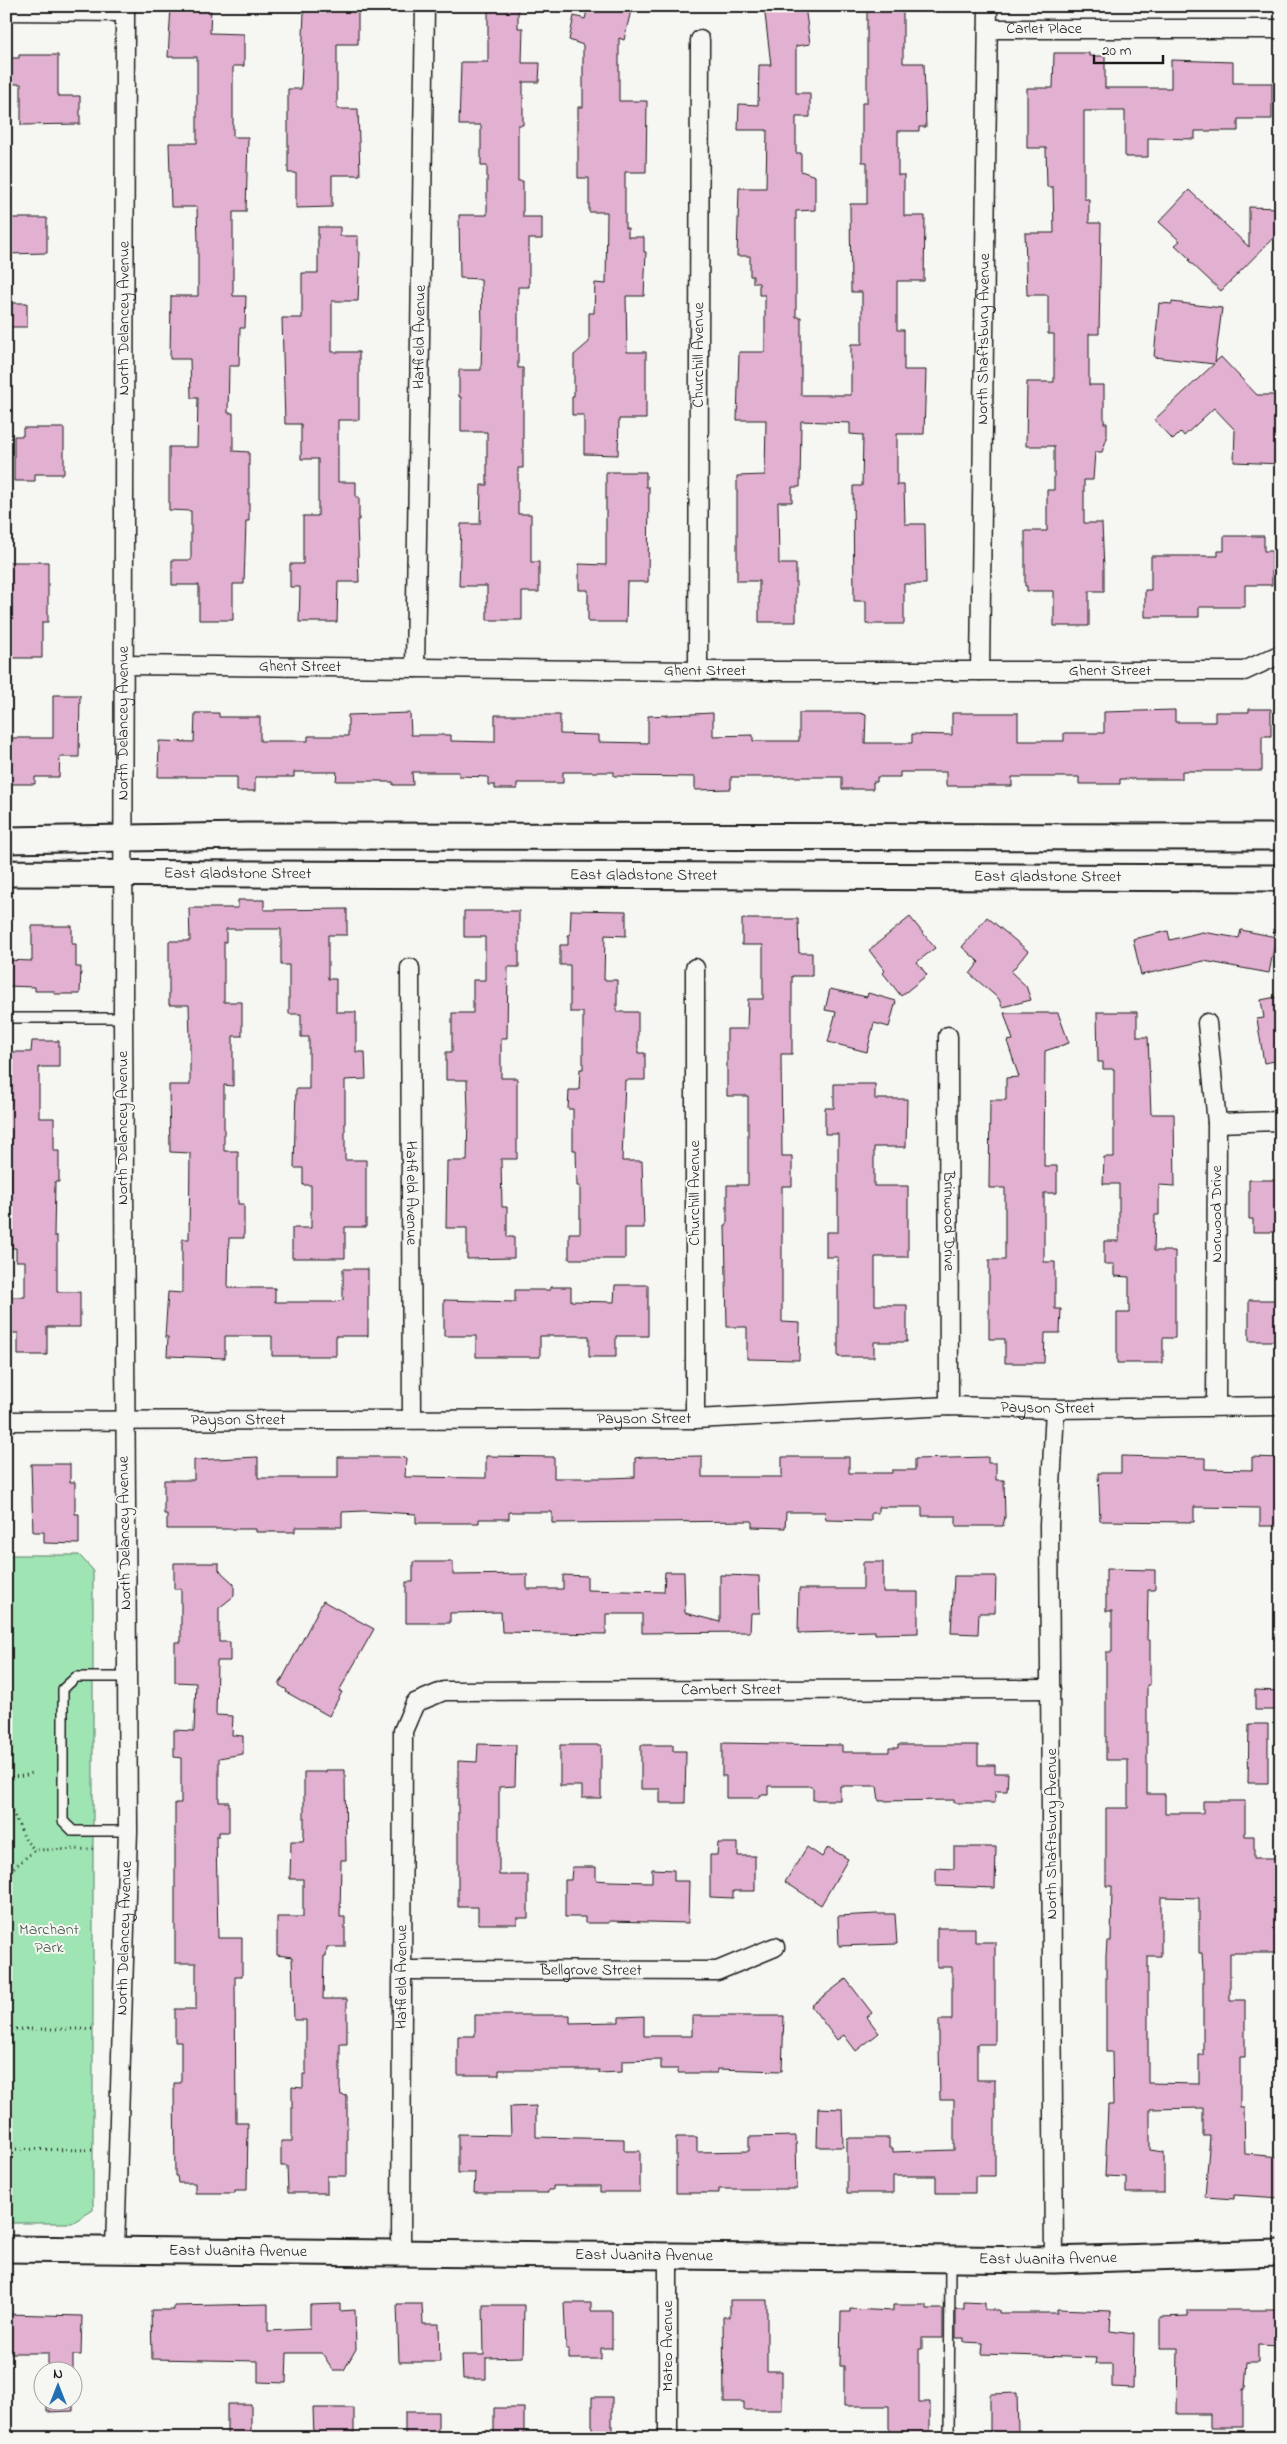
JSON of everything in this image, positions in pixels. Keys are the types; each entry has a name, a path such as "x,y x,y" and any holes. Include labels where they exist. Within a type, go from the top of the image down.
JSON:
{"street":[{"name":"Hatfield Avenue","path":"415,668 425,6"},
{"name":"North Shaftsbury Avenue","path":"980,671 988,6"},
{"path":"6,11 125,9"},
{"name":"North Delancey Avenue","path":"115,2249 128,1832 123,1018 125,9"},
{"name":"Carlet Place","path":"988,29 1281,29"},
{"name":"Churchill Avenue","path":"698,671 700,40"},
{"name":"Ghent Street","path":"125,665 698,671 1244,671 1281,654"},
{"path":"6,840 124,838 1281,837"},
{"name":"East Gladstone Street","path":"6,871 1281,878"},
{"name":"Hatfield Avenue","path":"410,968 412,1419"},
{"name":"Churchill Avenue","path":"695,968 695,1419"},
{"name":"Norwood Drive","path":"1207,1023 1217,1123 1216,1406"},
{"name":"Brinwood Drive","path":"948,1036 949,1406"},
{"path":"1217,1123 1281,1121"},
{"name":"Payson Street","path":"6,1422 695,1419 949,1406 1055,1409 1281,1406"},
{"name":"North Shaftsbury Avenue","path":"1054,2260 1049,1525 1055,1409"},
{"name":"Cambert Street","path":"415,1703 444,1691 1051,1689"},
{"name":"Hatfield Avenue","path":"401,2253 403,1731 415,1703"},
{"name":"Bellgrove Street","path":"402,1970 717,1970 775,1947"},
{"name":"East Juanita Avenue","path":"6,2249 668,2254 1054,2260 1281,2253"},
{"name":"Mateo Avenue","path":"668,2254 668,2438"}],"lane":[{"path":"6,1018 123,1018"},
{"path":"127,1677 76,1677 62,1688 62,1821 73,1832 128,1832"},
{"path":"949,2438 950,2258"}],"path":[{"path":"6,1777 24,1776 35,1772"},
{"path":"6,1798 26,1841 35,1850"},
{"path":"6,1874 35,1850 93,1850"},
{"path":"6,2029 93,2029"},
{"path":"6,2150 93,2150"}],"green space":[{"name":"Marchant Park","path":"6,1555 79,1555 93,1570 93,2210 72,2223 6,2223"}],"building":[{"path":"171,6 211,6 210,33 244,34 244,66 233,66 233,137 248,137 246,212 233,212 233,296 246,296 245,328 240,328 239,366 229,366 228,413 233,413 233,451 249,452 249,521 246,521 244,584 233,584 233,620 199,620 199,585 172,585 172,560 191,560 191,511 169,510 169,447 197,447 198,398 191,398 190,359 170,359 171,296 198,296 198,243 197,207 171,207 169,143 197,143 197,57 168,57"},
{"path":"306,6 358,6 358,44 337,44 337,109 358,109 360,175 332,175 332,207 296,208 296,173 288,173 288,89 301,89 304,11 306,11"},
{"path":"488,6 518,6 518,28 523,28 522,63 540,63 539,82 523,82 523,125 518,125 518,181 523,181 523,217 542,217 542,239 529,239 529,287 518,287 518,368 523,368 523,468 518,468 518,514 531,514 531,562 539,562 539,592 522,592 522,620 487,620 487,586 459,586 461,524 480,524 481,485 487,485 487,432 461,432 459,370 481,370 482,331 481,279 460,278 459,215 487,215 487,166 481,166 481,125 459,125 461,62 488,62"},
{"path":"588,6 632,6 624,40 619,38 619,101 647,101 646,172 625,172 625,228 628,228 628,237 644,237 644,252 646,252 644,296 626,296 627,352 646,352 646,419 619,419 618,455 584,454 584,415 572,415 574,355 589,342 589,313 594,313 595,283 606,284 607,212 589,212 589,178 578,178 578,107 583,107 583,45 569,40 574,16 585,19"},
{"path":"764,6 805,6 810,44 796,46 796,93 810,93 810,117 796,117 796,153 801,153 801,171 815,176 815,210 796,211 796,317 801,317 801,395 851,395 851,344 862,344 862,292 851,292 850,204 867,204 867,162 862,162 862,103 867,103 867,6 903,6 903,63 924,63 926,127 919,127 919,131 898,131 898,175 904,175 904,216 925,216 924,281 897,281 897,330 904,330 904,370 926,370 924,434 897,434 897,485 904,485 905,524 925,524 926,584 904,584 904,624 866,624 866,601 854,601 853,486 862,486 863,435 850,434 850,423 801,421 800,487 792,487 792,502 778,502 779,564 796,564 796,622 759,622 759,581 737,581 737,476 765,475 766,420 737,420 739,352 765,352 765,295 759,295 759,283 753,283 753,276 750,276 750,256 737,256 739,188 766,188 767,130 738,130 739,104 758,105 759,65 771,65"},
{"path":"1054,53 1089,53 1089,56 1105,56 1105,88 1171,88 1171,60 1233,62 1233,83 1272,83 1272,119 1238,119 1238,131 1195,131 1195,139 1148,138 1148,157 1125,157 1125,111 1084,111 1084,199 1089,199 1089,223 1101,223 1099,334 1089,334 1089,385 1104,385 1104,423 1107,423 1107,438 1102,452 1095,452 1093,480 1084,480 1084,523 1102,523 1104,569 1104,591 1089,591 1089,626 1054,626 1054,591 1027,591 1027,586 1025,586 1025,531 1047,531 1047,490 1054,490 1054,446 1026,446 1027,382 1054,382 1054,334 1048,334 1048,295 1027,295 1025,233 1054,233 1053,187 1047,187 1046,148 1027,148 1027,88 1053,88"},
{"path":"19,55 58,55 58,96 80,96 80,124 21,125 21,84 6,84 6,58 19,58"},
{"path":"1189,190 1249,247 1249,207 1281,208 1281,230 1221,291 1189,261 1190,259 1175,245 1180,241 1159,222"},
{"path":"6,218 47,218 47,253 6,254"},
{"path":"318,227 340,227 340,236 358,236 358,252 360,252 358,301 332,301 332,352 359,352 359,420 338,420 338,482 356,482 356,497 359,497 359,520 357,520 359,582 338,582 337,622 299,622 300,587 290,587 290,564 303,564 303,516 318,516 318,459 301,459 301,424 285,424 282,318 302,318 302,273 318,273"},
{"path":"1172,302 1222,308 1215,362 1221,357 1257,395 1281,395 1281,464 1234,462 1235,430 1214,408 1184,436 1181,432 1173,440 1154,420 1214,364 1154,357 1159,303 1172,304"},
{"path":"6,303 27,303 27,327 6,327"},
{"path":"23,428 64,428 64,474 35,474 35,481 14,481 14,436 23,436"},
{"path":"606,472 646,472 646,487 649,487 648,582 627,582 626,622 588,622 588,590 579,590 579,564 606,565"},
{"path":"1224,536 1264,536 1264,551 1272,551 1272,585 1245,585 1245,607 1199,607 1199,617 1145,617 1145,590 1151,590 1151,556 1218,556 1218,551 1224,551"},
{"path":"6,562 48,562 48,622 42,622 42,658 7,658"},
{"path":"53,695 80,695 79,757 60,757 59,777 35,777 35,784 6,784 6,738 53,738"},
{"path":"1249,709 1271,709 1271,736 1262,736 1262,771 1182,771 1182,779 1120,779 1120,784 1079,784 1079,777 1012,777 1012,786 946,786 946,772 900,772 900,777 877,777 877,782 873,782 873,789 842,789 842,777 731,777 731,789 695,790 695,777 614,776 614,772 563,772 563,783 517,783 517,789 495,789 495,785 488,785 488,777 459,776 459,772 412,772 413,785 393,785 393,782 382,781 336,781 337,772 294,772 294,777 255,777 255,791 237,791 237,777 158,777 159,741 194,742 195,713 219,713 219,717 260,717 260,741 308,741 308,736 348,736 348,715 410,713 411,735 451,735 451,741 495,742 495,715 560,715 560,734 599,735 599,742 648,743 648,716 713,713 713,736 753,735 753,741 799,741 799,713 860,713 866,715 865,743 912,743 912,734 952,735 952,713 1018,713 1018,741 1064,741 1064,733 1104,733 1104,712 1175,710 1175,722 1215,722 1215,712 1249,712"},
{"path":"238,900 264,900 264,910 347,909 347,935 328,935 328,979 336,979 336,1012 356,1012 356,1052 365,1052 366,1079 345,1080 345,1160 366,1160 366,1227 345,1227 345,1258 292,1258 292,1228 311,1228 311,1185 303,1185 303,1168 294,1168 296,1089 309,1089 309,1037 301,1037 301,1014 289,1014 289,965 281,965 281,929 226,929 226,942 224,942 224,1002 242,1002 242,1036 233,1036 233,1086 224,1085 224,1151 238,1151 238,1204 244,1204 244,1238 229,1238 228,1288 275,1288 275,1302 335,1302 343,1300 343,1269 368,1269 368,1336 336,1336 336,1356 272,1356 272,1336 225,1336 225,1358 167,1356 168,1337 165,1337 168,1292 182,1293 182,1239 189,1239 190,1153 170,1152 169,1085 190,1085 190,1038 189,1005 169,1005 169,941 190,941 189,908 238,908"},
{"path":"571,910 626,911 626,936 605,935 604,980 617,980 617,1012 638,1012 638,1053 645,1053 645,1080 625,1080 622,1161 642,1161 644,1228 625,1228 625,1259 569,1259 569,1233 580,1233 580,1186 577,1186 576,1150 573,1150 573,1109 568,1109 569,1090 579,1090 580,1069 583,1069 583,1012 570,1012 570,965 560,965 560,945 568,945 568,935 570,935"},
{"path":"464,911 519,911 519,967 508,967 507,1038 501,1038 501,1078 517,1078 517,1159 501,1159 502,1207 507,1207 507,1237 514,1237 514,1258 467,1259 467,1228 446,1228 447,1161 467,1161 467,1080 446,1080 446,1052 452,1052 452,1013 473,1013 473,980 485,980 485,937 464,937"},
{"path":"910,917 935,948 917,962 927,975 901,996 883,973 885,971 869,950"},
{"path":"987,917 1028,951 1011,972 1026,986 1031,1000 1002,1007 999,999 970,974 979,962 962,947"},
{"path":"742,919 798,919 799,953 812,953 812,976 792,976 792,1054 781,1054 782,1156 792,1156 792,1186 782,1186 782,1322 800,1323 799,1360 747,1359 747,1327 727,1327 725,1225 727,1225 727,1185 748,1185 748,1096 727,1096 727,1029 747,1029 748,999 763,999 763,945 742,945"},
{"path":"32,926 72,926 72,944 76,944 76,967 81,967 80,994 54,994 54,991 35,991 35,987 6,986 6,960 32,961"},
{"path":"1241,930 1276,937 1269,973 1204,961 1141,975 1133,939 1168,931 1170,940 1202,932 1239,938"},
{"path":"830,989 867,997 868,993 896,1001 889,1027 874,1023 867,1052 828,1042 836,1012 825,1010"},
{"path":"1281,996 1281,1060 1264,1063 1257,1019 1264,1018 1261,1000"},
{"path":"1097,1012 1137,1012 1137,1037 1148,1037 1151,1114 1174,1114 1175,1186 1159,1185 1159,1215 1155,1215 1154,1251 1175,1251 1175,1338 1163,1338 1163,1363 1117,1363 1117,1313 1129,1313 1129,1277 1114,1276 1114,1264 1104,1264 1104,1241 1119,1241 1119,1184 1103,1184 1104,1157 1114,1157 1114,1069 1103,1069 1103,1062 1098,1062"},
{"path":"1004,1013 1058,1013 1069,1043 1045,1051 1044,1166 1057,1166 1057,1193 1044,1193 1044,1262 1055,1262 1055,1309 1061,1309 1060,1333 1045,1333 1044,1363 1005,1363 1005,1339 989,1339 989,1260 1005,1260 1005,1188 989,1188 990,1100 1006,1100 1006,1078 1019,1077 1007,1041 1013,1040"},
{"path":"32,1041 59,1041 59,1067 39,1067 39,1118 54,1118 54,1151 59,1151 59,1182 55,1182 54,1236 57,1236 57,1292 80,1292 80,1327 47,1327 47,1355 18,1355 18,1333 6,1333 6,1297 25,1297 25,1261 16,1261 16,1248 12,1248 11,1141 6,1141 6,1052 31,1052"},
{"path":"834,1084 875,1084 875,1099 907,1099 906,1147 874,1147 874,1186 908,1186 908,1257 875,1257 875,1305 907,1305 907,1342 874,1342 874,1357 838,1357 838,1257 826,1257 826,1232 838,1232 838,1134 825,1134 825,1108 834,1108"},
{"path":"1249,1180 1281,1180 1281,1232 1253,1232 1253,1219 1249,1219"},
{"path":"615,1285 648,1285 648,1336 616,1336 616,1357 589,1357 589,1336 540,1336 540,1357 476,1357 476,1336 444,1336 444,1300 515,1302 515,1290 550,1290 550,1287 571,1287 571,1301 614,1302"},
{"path":"1249,1300 1281,1300 1281,1341 1249,1341"},
{"path":"486,1456 554,1457 554,1478 635,1477 635,1458 642,1457 702,1456 702,1477 782,1477 782,1457 849,1457 849,1473 892,1473 892,1470 915,1470 915,1459 988,1457 988,1463 996,1463 996,1480 1004,1480 1005,1517 1003,1526 956,1526 956,1516 922,1516 922,1507 878,1507 878,1513 871,1513 871,1521 826,1520 825,1512 786,1512 785,1528 752,1527 752,1521 552,1523 552,1512 509,1512 509,1519 479,1519 479,1523 416,1523 416,1514 364,1511 342,1512 342,1527 295,1527 295,1532 256,1532 256,1529 167,1529 167,1514 164,1514 164,1480 194,1480 194,1460 258,1457 258,1478 338,1478 338,1457 397,1457 406,1458 405,1477 486,1478"},
{"path":"1121,1456 1205,1458 1205,1469 1252,1470 1252,1457 1281,1458 1281,1526 1260,1526 1260,1508 1194,1507 1194,1522 1100,1521 1098,1473 1121,1473"},
{"path":"31,1464 70,1464 70,1482 75,1482 75,1514 79,1514 79,1544 44,1543 44,1532 33,1532"},
{"path":"413,1562 453,1562 453,1575 527,1574 527,1589 563,1589 563,1575 587,1576 587,1590 664,1592 665,1572 684,1572 685,1613 720,1622 720,1575 759,1576 760,1613 751,1613 750,1632 642,1633 642,1614 606,1614 606,1634 502,1632 501,1612 450,1613 450,1623 406,1623 406,1582 413,1582"},
{"path":"863,1562 883,1562 883,1592 918,1592 918,1633 875,1634 875,1631 798,1633 799,1589 863,1589"},
{"path":"174,1563 219,1563 219,1570 234,1584 234,1596 219,1608 219,1642 230,1642 230,1661 217,1661 216,1715 233,1716 232,1735 243,1736 243,1754 219,1758 219,1802 229,1802 229,1832 219,1832 219,1836 216,1836 218,1938 242,1938 242,1977 235,1977 236,2123 248,2123 247,2190 235,2190 235,2193 195,2193 195,2183 178,2183 177,2176 175,2176 174,2083 181,2083 181,2042 175,2042 175,2009 196,2009 196,1963 175,1963 175,1803 181,1803 181,1758 174,1757 174,1730 194,1731 196,1683 175,1682 175,1642 181,1642 181,1589 174,1589"},
{"path":"1106,1569 1155,1570 1155,1590 1148,1590 1147,1640 1150,1640 1150,1685 1147,1685 1147,1794 1165,1794 1165,1813 1203,1813 1203,1801 1245,1801 1245,1836 1254,1836 1254,1858 1281,1858 1281,1953 1230,1953 1230,2000 1245,2000 1245,2057 1240,2057 1240,2108 1244,2108 1245,2154 1281,2157 1281,2198 1234,2195 1234,2199 1205,2197 1210,2136 1203,2136 1203,2108 1150,2109 1150,2150 1164,2152 1164,2193 1126,2193 1126,2177 1105,2176 1108,2105 1113,2105 1112,2052 1106,2052 1106,1956 1107,1941 1111,1941 1112,1886 1106,1886 1106,1808 1128,1808 1128,1760 1106,1760 1106,1652 1112,1652 1112,1611 1106,1611","holes":["1161,1897 1199,1898 1199,1953 1202,1953 1203,1971 1203,2055 1199,2055 1199,2084 1148,2083 1148,1956 1161,1956"]},
{"path":"954,1576 996,1576 995,1613 979,1613 978,1634 951,1633"},
{"path":"323,1601 374,1629 339,1691 342,1692 329,1716 286,1692 287,1690 279,1685"},
{"path":"1255,1690 1281,1691 1281,1710 1255,1710"},
{"path":"1249,1724 1268,1724 1268,1783 1248,1783"},
{"path":"722,1743 842,1745 842,1752 889,1752 889,1748 898,1748 898,1745 978,1745 978,1765 995,1765 995,1773 1008,1773 1007,1791 995,1791 995,1803 954,1803 954,1800 879,1801 877,1786 840,1786 840,1800 813,1800 813,1788 809,1786 768,1786 768,1795 760,1795 760,1798 726,1798 726,1776 722,1776"},
{"path":"478,1744 516,1745 515,1786 499,1787 499,1875 528,1875 528,1918 517,1918 517,1924 478,1924 478,1907 458,1907 458,1761 477,1762"},
{"path":"560,1745 601,1745 601,1798 582,1798 582,1786 560,1786"},
{"path":"641,1745 673,1745 673,1751 686,1751 685,1803 660,1803 660,1789 641,1789"},
{"path":"326,1770 345,1770 346,1860 341,1860 340,1917 345,1917 345,1947 327,1947 326,1956 324,1956 323,1999 347,1999 347,2044 340,2044 340,2087 341,2095 347,2096 347,2176 327,2176 327,2193 288,2193 287,2166 281,2166 281,2141 292,2141 292,2087 303,2088 303,2074 306,2074 306,2020 294,2020 292,1957 277,1955 277,1917 303,1917 303,1879 290,1879 291,1841 303,1841 304,1836 304,1772 326,1772"},
{"path":"718,1843 738,1843 738,1856 755,1856 755,1891 733,1891 733,1898 710,1897 710,1855 717,1855"},
{"path":"807,1847 822,1857 828,1847 848,1859 821,1905 785,1882"},
{"path":"954,1847 996,1847 995,1888 936,1886 936,1868 954,1869"},
{"path":"572,1867 596,1867 596,1880 609,1881 652,1882 652,1869 674,1870 674,1881 689,1881 688,1923 609,1921 609,1923 585,1923 585,1917 565,1917 565,1880 571,1880"},
{"path":"895,1914 897,1944 839,1946 838,1916"},
{"path":"937,1928 975,1928 975,1942 995,1942 995,2044 977,2044 977,2080 995,2080 995,2176 975,2176 975,2193 936,2193 936,2176 893,2176 893,2193 847,2193 847,2138 889,2138 889,2148 893,2148 893,2152 954,2150 954,2100 940,2100 939,2044 939,2020 952,2020 952,1967 937,1967"},
{"path":"846,1979 872,2013 867,2017 879,2033 856,2051 844,2035 837,2040 811,2006"},
{"path":"475,2015 570,2015 570,2023 619,2022 619,2017 644,2016 644,2036 692,2036 692,2016 784,2016 782,2071 717,2069 717,2073 678,2073 678,2069 661,2069 661,2060 622,2061 622,2072 599,2073 599,2070 499,2070 499,2075 458,2075 458,2036 475,2036"},
{"path":"536,2106 536,2137 624,2139 624,2151 640,2151 640,2192 600,2192 600,2186 553,2186 553,2190 548,2190 548,2193 474,2193 475,2173 458,2173 458,2134 511,2135 510,2107"},
{"path":"818,2108 842,2109 843,2147 817,2147"},
{"path":"796,2136 797,2189 719,2189 719,2193 676,2193 676,2137 697,2137 697,2152 749,2151 749,2137"},
{"path":"730,2300 767,2300 767,2371 782,2371 782,2410 744,2410 744,2402 724,2402 723,2317 730,2317"},
{"path":"964,2302 985,2303 985,2310 999,2310 999,2313 1057,2313 1057,2309 1111,2311 1110,2331 1134,2334 1133,2388 1112,2387 1112,2364 1095,2364 1096,2358 982,2354 983,2343 964,2342 964,2338 956,2338 956,2309 964,2309"},
{"path":"564,2303 591,2303 591,2311 612,2311 612,2348 601,2348 601,2359 569,2359 569,2349 566,2349"},
{"path":"268,2304 268,2331 310,2329 310,2305 340,2304 340,2311 355,2310 356,2349 344,2370 333,2370 322,2353 287,2353 286,2383 258,2382 258,2361 152,2359 151,2310 174,2310 174,2306"},
{"path":"397,2304 422,2304 423,2324 439,2324 440,2362 399,2362"},
{"path":"483,2305 524,2305 523,2357 486,2358 486,2379 463,2379 462,2355 484,2355"},
{"path":"893,2305 927,2305 927,2309 943,2309 943,2338 922,2338 922,2349 919,2349 919,2402 930,2402 930,2438 889,2438 889,2406 844,2406 844,2366 840,2366 841,2312 850,2312 850,2309 893,2311"},
{"path":"1188,2310 1281,2310 1281,2346 1258,2345 1258,2362 1247,2362 1245,2389 1243,2389 1243,2427 1210,2427 1210,2414 1177,2414 1178,2348 1160,2348 1160,2317 1188,2316"},
{"path":"6,2314 82,2316 81,2355 73,2355 73,2362 48,2362 48,2353 6,2353"},
{"path":"1017,2393 1018,2433 990,2433 990,2394"},
{"path":"592,2397 612,2397 612,2438 592,2438"},
{"path":"227,2404 251,2404 251,2438 227,2438"},
{"path":"313,2408 354,2408 354,2438 314,2438"},
{"path":"494,2408 524,2408 524,2438 494,2438"},
{"path":"405,2412 438,2412 438,2438 405,2438"}]}
